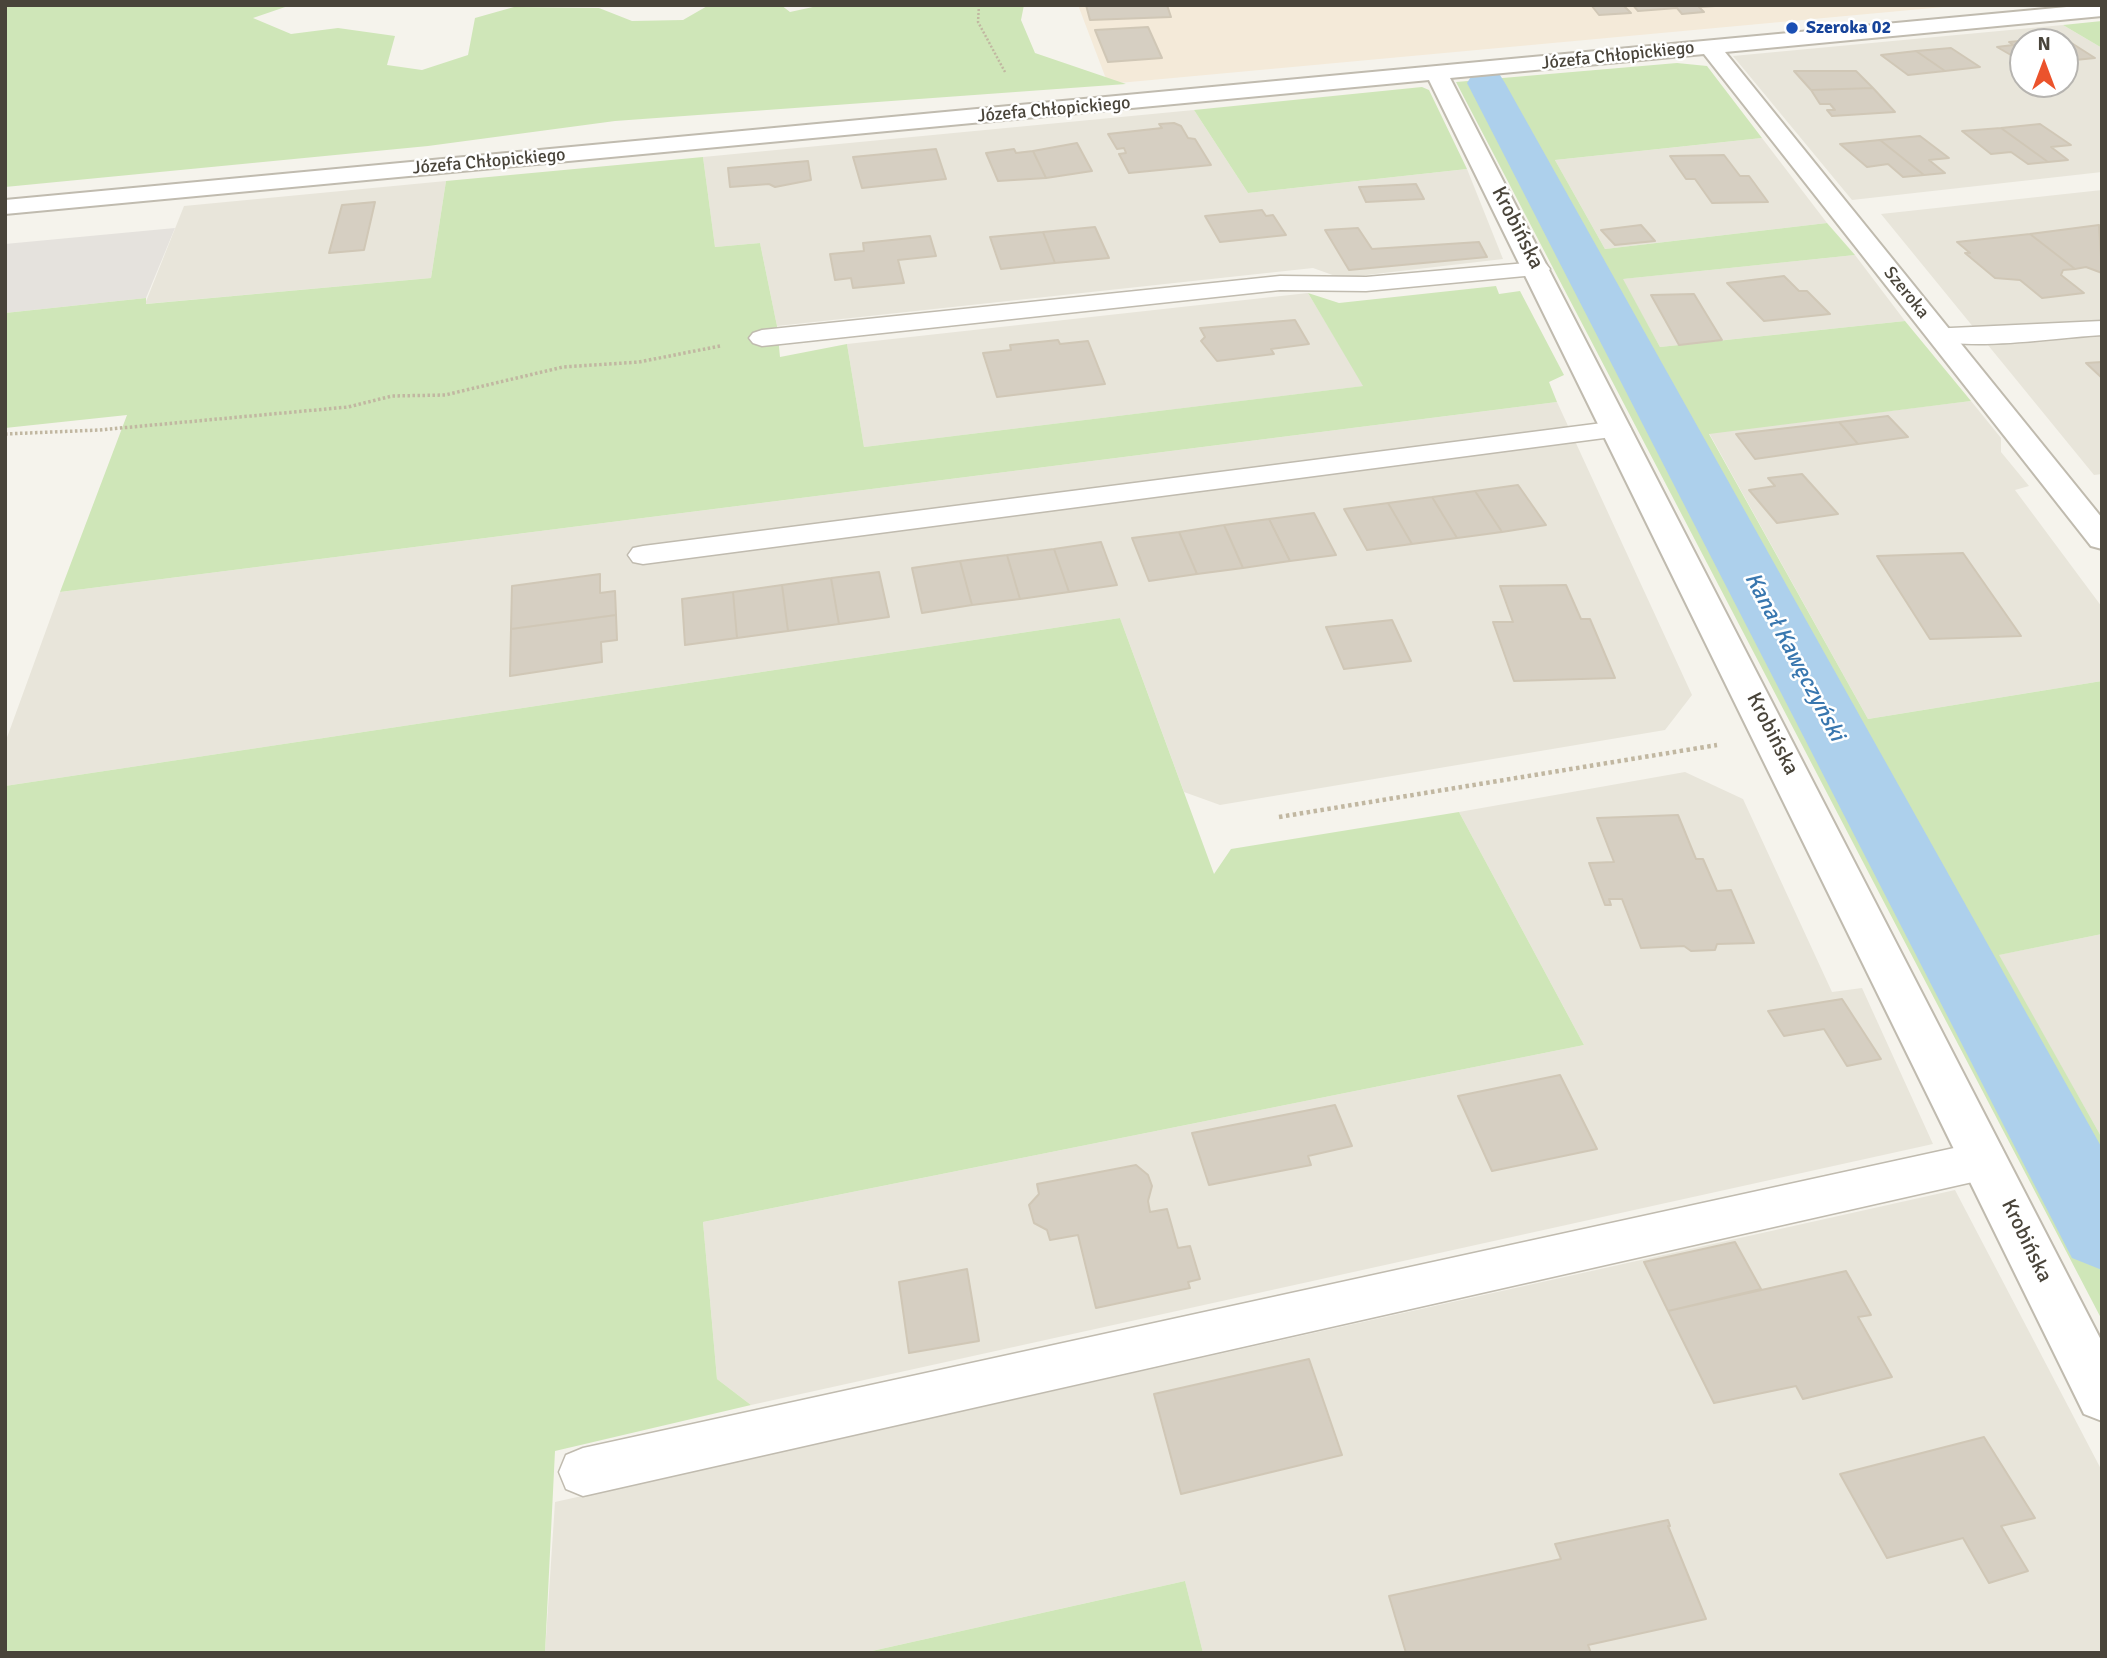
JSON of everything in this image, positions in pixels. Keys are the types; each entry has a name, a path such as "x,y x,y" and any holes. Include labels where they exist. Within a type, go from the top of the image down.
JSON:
{"street":[{"name":"Józefa Chłopickiego","path":"5,207 1438,75 2102,10"},
{"name":"Szeroka","path":"1710,47 2102,539"},
{"name":"Krobińska","path":"1438,75 1986,1160 2102,1396"}],"lane":[{"path":"762,338 1280,283 1366,284 1538,269"},
{"path":"1938,334 1980,335 2102,328"},
{"path":"643,555 1618,429"},
{"path":"583,1472 1986,1160"}],"path":[{"path":"979,5 978,22 1027,112"},
{"path":"5,433 99,430 348,407 392,396 445,395 563,367 639,362 762,338"},
{"path":"1279,817 1772,736"}],"shaded area":[{"path":"1078,5 1965,5 1108,84"},
{"path":"2063,25 2068,28 2031,28"},
{"path":"2009,30 2009,98 2079,98 2079,34 2102,48 2102,172 1852,200 1733,56"},
{"path":"1194,110 1248,193 1467,169 1503,259 1341,278 1313,268 777,326 760,243 715,247 703,157"},
{"path":"1762,138 1827,223 1605,249 1555,160"},
{"path":"446,181 431,278 145,304 184,206"},
{"path":"2102,190 2102,474 2094,475 1881,214"},
{"path":"175,228 146,298 5,313 5,244"},
{"path":"1855,255 1905,321 1660,347 1622,279"},
{"path":"1308,293 1364,386 864,447 847,344"},
{"path":"1971,401 2001,438 2001,452 2029,486 2015,490 2102,607 2102,681 1868,719 1709,433"},
{"path":"1557,402 1692,695 1665,730 1220,805 1184,792 1120,618 5,786 5,743 60,592"},
{"path":"1685,772 1743,799 1832,992 1862,988 1933,1144 751,1405 717,1379 703,1222 1584,1045 1459,812"},
{"path":"2102,934 2102,1138 1998,955"},
{"path":"1955,1190 2102,1471 2102,1653 1203,1653 1185,1581 863,1653 545,1653 555,1502"}],"green space":[{"path":"5,5 291,5 253,18 291,34 338,28 395,36 387,65 422,70 468,55 475,18 514,7 599,8 632,21 683,20 709,5 781,5 790,12 822,5 1024,5 1021,20 1035,53 1126,84 615,121 428,146 5,187"},
{"path":"2102,21 2102,48 2079,34 2079,28 2063,25"},
{"path":"1677,63 1707,66 1762,138 1555,160 1605,249 1827,223 1855,255 1623,279 1660,347 1905,321 1971,401 1709,434 1868,719 2102,681 2102,934 1999,955 2102,1138 2102,1320 1456,82"},
{"path":"1422,87 1429,90 1467,169 1248,193 1194,110"},
{"path":"703,157 715,247 760,243 777,326 780,357 847,344 864,447 1363,386 1308,293 1339,303 1496,286 1499,294 1520,291 1564,375 1549,382 1557,402 60,592 127,415 5,428 5,313 146,298 146,304 431,278 446,181"},
{"path":"1120,618 1214,874 1231,849 1459,812 1584,1045 703,1222 717,1379 751,1405 555,1451 545,1653 5,1653 5,786"},
{"path":"1185,1581 1203,1653 863,1653"}],"building":[{"path":"1086,5 1167,5 1171,17 1090,20"},
{"path":"1591,5 1623,5 1631,13 1599,15"},
{"path":"1633,5 1731,5 1699,7 1704,12 1682,14 1677,8 1638,11"},
{"path":"1148,27 1162,58 1108,62 1095,30"},
{"path":"2009,46 2009,54 1997,47"},
{"path":"1951,48 1980,67 1945,71 1916,51"},
{"path":"2079,48 2095,58 2079,60"},
{"path":"1916,51 1945,71 1908,75 1881,55"},
{"path":"1794,71 1856,71 1873,88 1811,90"},
{"path":"1873,88 1895,112 1832,116 1827,110 1835,110 1830,104 1820,104 1811,90"},
{"path":"1174,123 1181,126 1188,138 1195,139 1211,165 1129,173 1119,154 1126,153 1124,148 1117,149 1108,134 1162,128 1159,124"},
{"path":"2040,124 2071,145 2051,147 2068,160 2048,162 2001,128"},
{"path":"2001,128 2048,162 2028,164 2011,152 1991,154 1962,131"},
{"path":"1920,136 1949,158 1929,160 1945,173 1924,175 1880,140"},
{"path":"1880,140 1924,175 1903,177 1888,164 1867,167 1840,144"},
{"path":"1077,143 1092,171 1046,178 1033,151"},
{"path":"936,149 946,179 862,188 853,157"},
{"path":"1014,149 1016,153 1033,151 1046,178 998,181 986,153"},
{"path":"1724,155 1740,176 1749,176 1768,202 1712,203 1695,179 1686,179 1670,156"},
{"path":"808,161 811,180 775,187 769,184 730,187 728,168"},
{"path":"1416,184 1424,199 1366,202 1359,187"},
{"path":"375,202 364,250 329,253 342,205"},
{"path":"1262,210 1266,216 1273,215 1286,235 1220,242 1205,216"},
{"path":"1641,225 1655,241 1615,245 1601,230"},
{"path":"2099,225 2102,273 2086,267 2075,269 2030,234"},
{"path":"1095,227 1109,258 1055,263 1043,232"},
{"path":"1358,228 1372,249 1479,242 1487,257 1349,270 1325,230"},
{"path":"1043,232 1055,263 1001,269 990,237"},
{"path":"2030,234 2075,269 2063,270 2061,275 2084,293 2042,298 2020,280 1995,278 1965,253 1970,253 1957,242"},
{"path":"930,236 936,256 898,260 904,283 853,288 851,278 835,280 830,254 864,251 863,243"},
{"path":"1784,276 1799,291 1807,291 1830,314 1764,321 1727,283"},
{"path":"1694,294 1722,340 1679,345 1651,295"},
{"path":"1295,320 1309,344 1271,349 1274,354 1217,361 1201,341 1205,337 1200,328"},
{"path":"1058,340 1060,344 1088,341 1105,384 997,397 983,353 1011,350 1010,345"},
{"path":"2102,362 2102,378 2086,363"},
{"path":"1888,416 1908,437 1858,444 1839,422"},
{"path":"1839,422 1858,444 1755,459 1736,434"},
{"path":"1802,474 1838,514 1777,523 1749,490 1775,486 1768,478"},
{"path":"1518,485 1546,525 1502,532 1475,491"},
{"path":"1475,491 1502,532 1457,538 1432,497"},
{"path":"1432,497 1457,538 1412,544 1388,503"},
{"path":"1388,503 1412,544 1367,550 1344,509"},
{"path":"1314,513 1336,555 1290,561 1269,519"},
{"path":"1269,519 1290,561 1243,568 1224,525"},
{"path":"1224,525 1243,568 1197,574 1179,532"},
{"path":"1179,532 1197,574 1149,581 1132,538"},
{"path":"1101,542 1117,585 1069,592 1054,549"},
{"path":"1054,549 1069,592 1020,599 1007,555"},
{"path":"1963,553 2021,636 1930,639 1877,556"},
{"path":"1007,555 1020,599 972,605 960,561"},
{"path":"960,561 972,605 922,613 912,568"},
{"path":"879,572 889,617 839,624 831,578"},
{"path":"600,574 600,593 615,591 616,615 511,629 512,586"},
{"path":"831,578 839,624 788,631 782,585"},
{"path":"782,585 788,631 737,638 733,592"},
{"path":"1566,585 1581,619 1590,619 1615,678 1514,681 1493,622 1513,622 1500,586"},
{"path":"733,592 737,638 685,645 682,599"},
{"path":"616,615 617,640 601,642 602,662 510,676 511,629"},
{"path":"1392,620 1411,661 1344,669 1326,627"},
{"path":"1678,815 1696,859 1703,859 1717,891 1731,890 1754,943 1717,944 1715,950 1691,951 1684,946 1641,948 1622,899 1609,899 1611,905 1605,905 1589,863 1614,862 1597,818"},
{"path":"1842,999 1881,1059 1847,1066 1824,1029 1784,1036 1768,1011"},
{"path":"1560,1075 1597,1149 1492,1171 1458,1096"},
{"path":"1335,1105 1352,1146 1308,1156 1311,1165 1209,1185 1192,1133"},
{"path":"1136,1165 1148,1175 1152,1186 1148,1201 1150,1212 1167,1209 1178,1248 1190,1246 1200,1279 1188,1282 1190,1288 1096,1308 1078,1235 1050,1240 1047,1230 1034,1223 1029,1205 1039,1194 1037,1184"},
{"path":"1735,1242 1761,1289 1668,1311 1644,1262"},
{"path":"967,1269 979,1341 909,1353 899,1282"},
{"path":"1846,1271 1871,1315 1858,1317 1892,1377 1803,1399 1796,1386 1714,1403 1668,1311"},
{"path":"1309,1359 1342,1455 1181,1494 1154,1394"},
{"path":"1984,1437 2035,1518 2001,1526 2028,1571 1989,1583 1963,1538 1887,1558 1840,1474"},
{"path":"1668,1520 1668,1526 1706,1619 1588,1645 1591,1653 1406,1653 1389,1596 1561,1559 1555,1544"}],"waterway":[{"name":"Kanał Kawęczyński","path":"1486,83 2102,1230"}],"place":[{"name":"Szeroka 02","path":"1792,28"}]}
